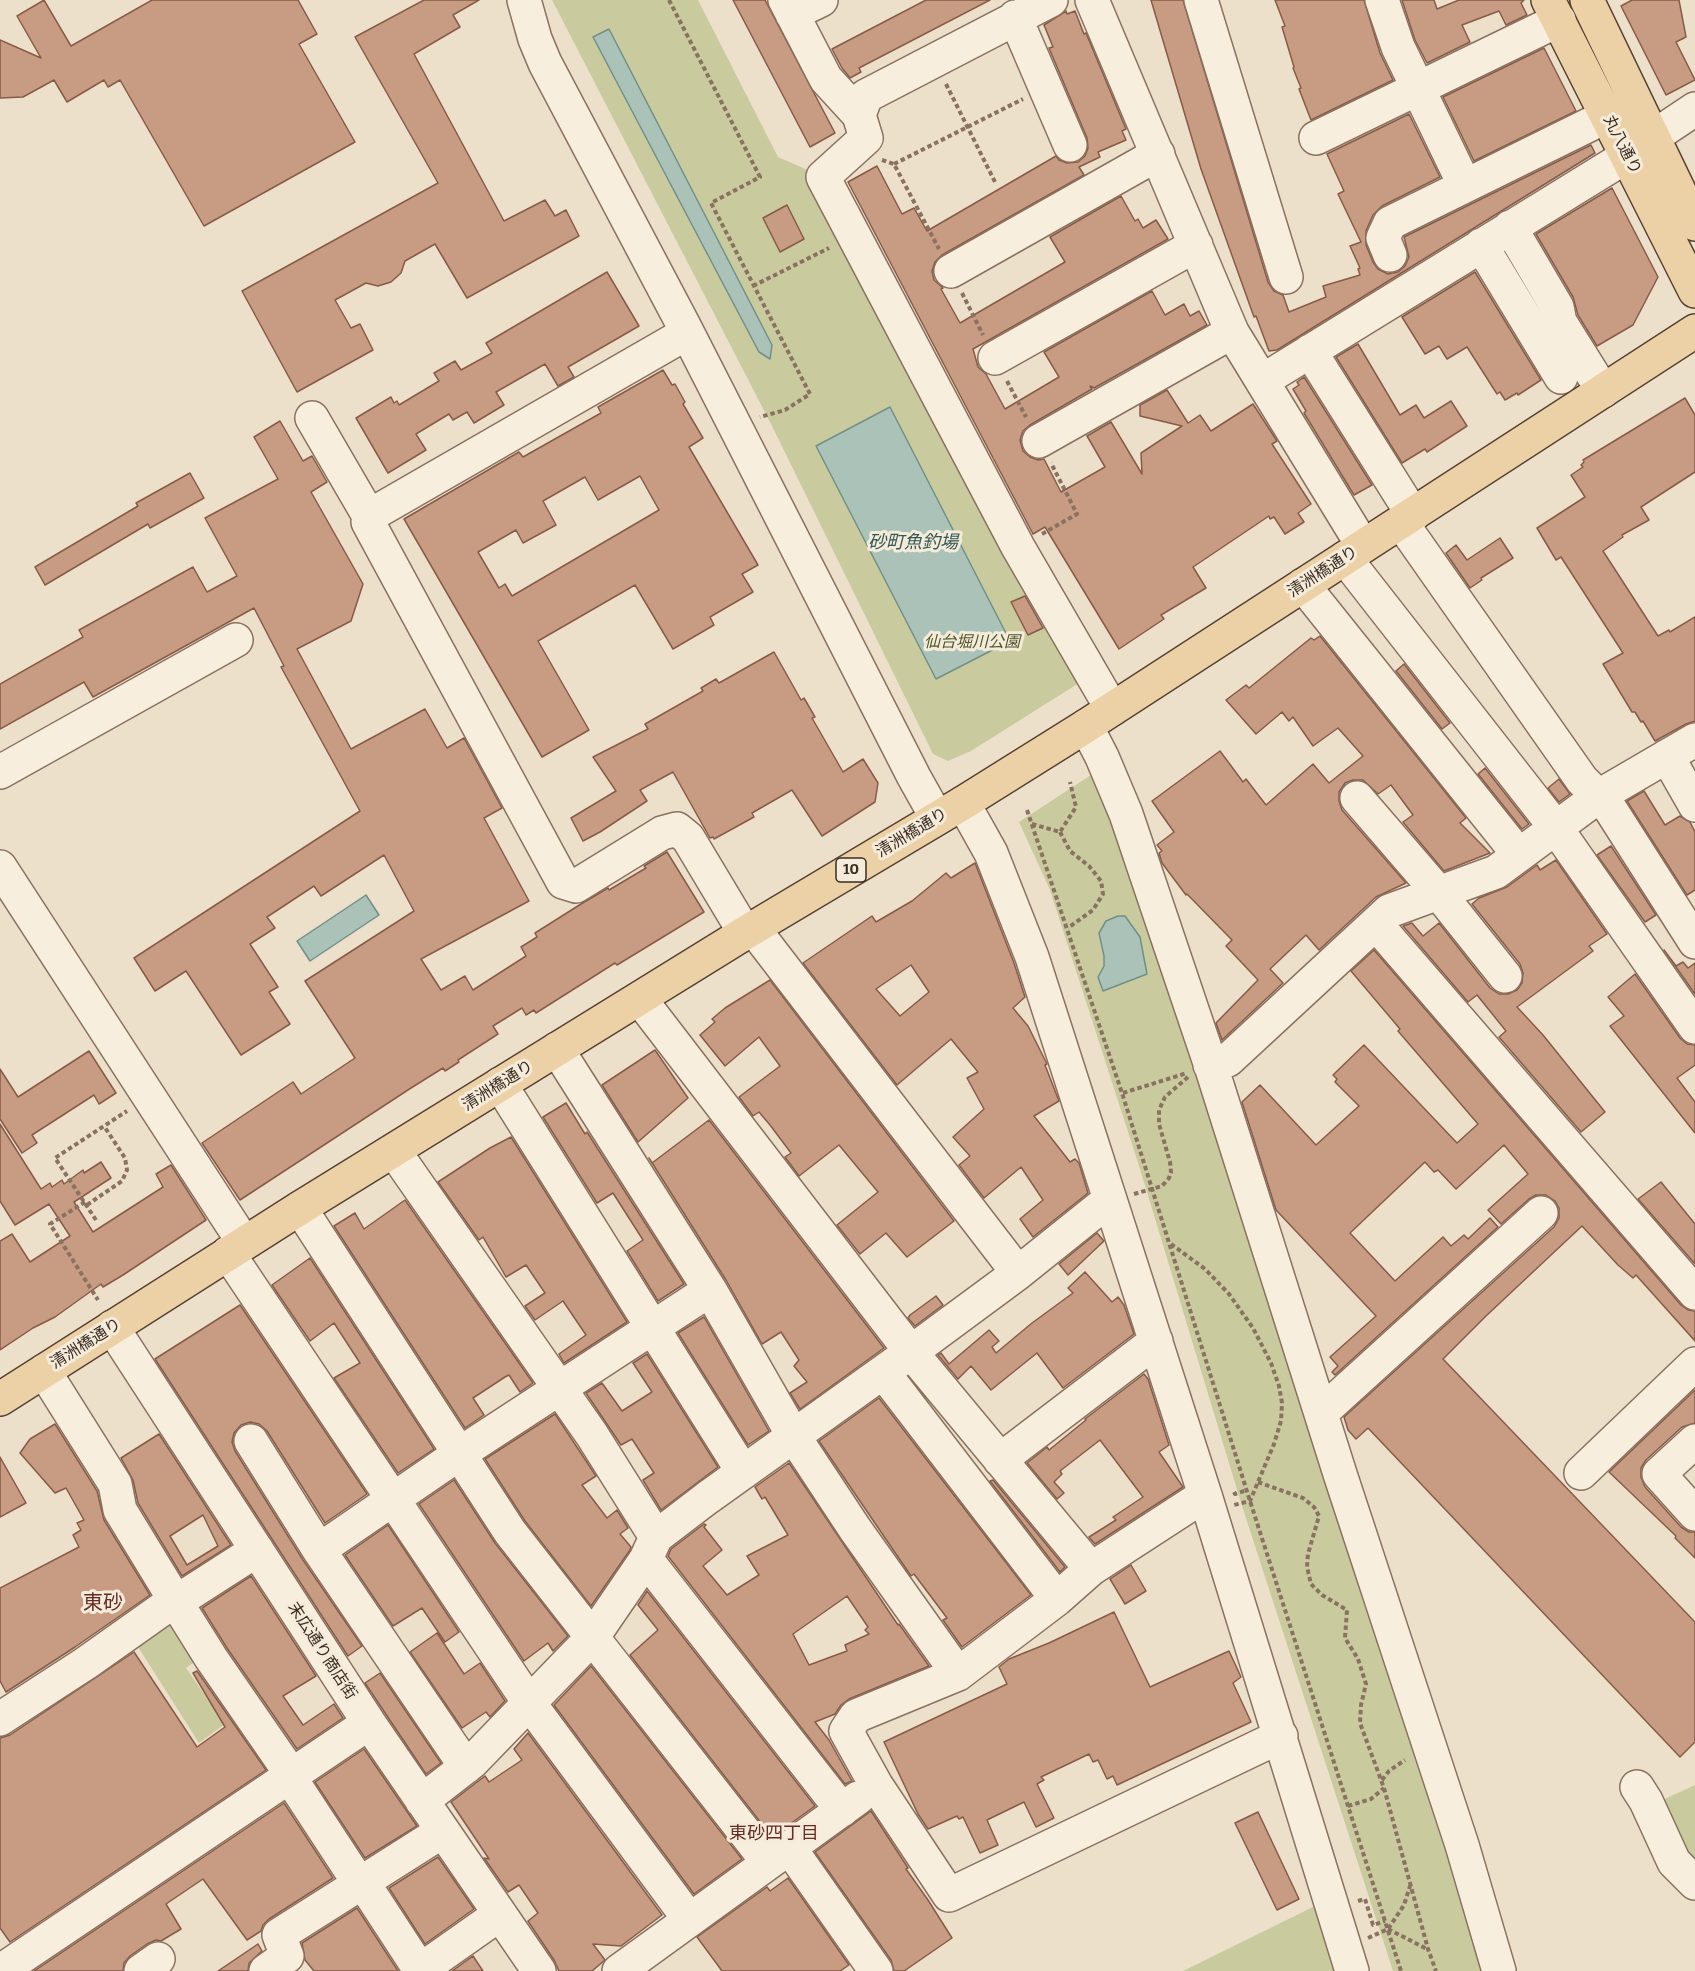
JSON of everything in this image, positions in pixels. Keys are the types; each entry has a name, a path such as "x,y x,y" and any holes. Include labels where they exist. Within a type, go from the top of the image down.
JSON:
{"main road":[{"name":"丸八通り","path":"1591,1 1695,224"},
{"name":"丸八通り","path":"1554,10 1695,291"},
{"name":"清洲橋通り","path":"0,1399 44,1371 105,1314 236,1248 749,930 950,811 1695,331"}],"street":[{"path":"524,0 535,39 545,63 687,333 908,766 992,852 1032,957 1156,1341 1281,1736 1352,1971"},
{"path":"821,0 789,7 826,79 859,115 866,138 823,177 1017,547 1099,717 1102,757 1126,814 1210,1065 1459,1834 1499,1971"},
{"path":"859,115 866,96 1051,0"},
{"path":"1092,0 1232,332 1262,381 1354,552 1556,828 1695,1027"},
{"path":"1201,0 1286,277"},
{"path":"1382,0 1398,47 1417,90 1465,186"},
{"path":"1316,138 1417,90 1554,10"},
{"path":"1015,17 1070,145"},
{"path":"1653,137 1695,109"},
{"path":"1390,255 1383,238 1390,223 1607,116"},
{"path":"951,271 1158,154"},
{"path":"1262,381 1627,156"},
{"path":"1510,227 1557,307 1560,322 1603,391"},
{"path":"995,358 1196,245"},
{"path":"1481,245 1561,377"},
{"path":"1039,441 1232,332"},
{"path":"369,516 687,333"},
{"path":"1310,351 1407,518 1582,780 1609,807 1695,942"},
{"path":"312,418 369,516 368,522 564,882 576,886 662,833 677,829 688,838 749,930 1018,1273"},
{"path":"1303,585 1519,855"},
{"path":"0,772 236,639"},
{"path":"1210,1065 1228,1060 1389,911 1496,872 1599,796 1695,740"},
{"path":"1667,756 1695,805"},
{"path":"1357,798 1438,892 1505,976"},
{"path":"0,867 393,1500 530,1704 689,1919"},
{"path":"1376,924 1695,1293"},
{"path":"640,999 911,1352 1091,1569"},
{"path":"557,1049 710,1290 794,1435 855,1529 958,1674"},
{"path":"500,1084 743,1472"},
{"path":"394,1150 592,1434 651,1548 842,1809"},
{"path":"422,1801 466,1767 592,1638 651,1548 743,1472 1018,1273 1109,1200"},
{"path":"300,1208 510,1533 592,1638 876,1971"},
{"path":"1321,1413 1541,1213"},
{"path":"319,1550 459,1454 710,1290"},
{"name":"末広通り商店街","path":"105,1314 369,1723 539,1971"},
{"path":"1000,1460 1156,1341"},
{"path":"1581,1473 1695,1364"},
{"path":"44,1371 114,1484 120,1510 211,1658 419,1971 500,1914"},
{"path":"883,1372 1057,1599"},
{"path":"251,1441 319,1550 466,1767"},
{"path":"1695,1441 1659,1474 1695,1514"},
{"path":"1205,1496 1091,1569 1057,1599 958,1674 856,1716 846,1731 876,1785 949,1895 1281,1736"},
{"path":"0,1719 176,1601 257,1550"},
{"path":"4,1966 369,1723"},
{"path":"619,1971 876,1785"},
{"path":"1637,1787 1646,1801 1674,1862 1695,1883"},
{"path":"266,1971 287,1956 279,1935 443,1831"}],"path":[{"path":"669,0 760,177 711,203 810,394 785,410 757,418"},
{"path":"934,60 996,184"},
{"path":"894,164 1045,87"},
{"path":"753,286 854,235"},
{"path":"1060,832 1076,807 1070,782"},
{"path":"1027,810 1122,1093 1401,1971"},
{"path":"1032,824 1060,832 1070,851 1089,866 1101,880 1102,894 1093,910 1068,928"},
{"path":"1122,1093 1196,1071 1165,1097 1159,1110 1159,1124 1172,1172 1162,1186 1152,1189"},
{"path":"96,1220 55,1158 131,1108"},
{"path":"104,1126 125,1158 127,1170 122,1181 50,1224 105,1314"},
{"path":"1170,1243 1205,1269 1228,1294 1253,1328 1271,1363 1280,1394 1281,1421 1258,1482 1303,1498 1314,1507 1319,1516 1308,1554 1307,1567 1311,1584 1347,1610 1345,1638 1358,1659 1366,1684 1360,1705 1360,1723 1384,1788 1436,1971"},
{"path":"1381,1781 1400,1762 1409,1759"},
{"path":"1348,1806 1371,1799 1384,1788"},
{"path":"1388,1929 1404,1905 1410,1885"},
{"path":"1359,1910 1356,1901 1365,1899 1373,1925 1385,1921"},
{"path":"1365,1929 1368,1938"},
{"path":"1388,1929 1428,1949"}],"green space":[{"name":"仙台堀川公園","path":"552,0 698,0 778,157 810,171 1087,678 971,751 948,761 933,754 771,424"},
{"path":"1094,773 1114,817 1486,1971 1393,1971 1242,1506 1140,1169 1050,890 1019,822"},
{"path":"164,1618 169,1625 178,1619 204,1655 186,1668 225,1724 199,1743 133,1639"},
{"path":"1695,1785 1695,1883 1656,1803"},
{"path":"1317,1905 1340,1971 1183,1971"}],"water":[{"path":"609,29 772,345 770,359 759,352 593,37"},
{"name":"砂町魚釣場","path":"890,407 1010,641 936,679 816,446"},
{"path":"366,895 379,915 310,961 297,941"},
{"path":"1125,916 1140,937 1147,974 1103,991 1098,977 1104,966 1099,933 1106,921"}],"building":[{"path":"44,0 71,46 152,0 298,0 317,34 299,44 355,142 204,226 120,80 108,87 104,80 67,102 54,80 23,97 0,98 0,40 41,58 17,16"},
{"path":"424,0 479,0 453,15 460,27 414,54 504,221 545,200 555,216 566,210 579,236 467,298 435,244 405,261 401,273 391,282 378,286 366,283 335,300 351,328 360,324 373,350 297,392 242,291 438,183 355,37"},
{"path":"733,0 765,0 835,133 810,147"},
{"path":"926,0 990,0 859,68 861,72 850,78 832,49"},
{"path":"1151,0 1183,0 1268,282 1274,291 1283,295 1289,312 1326,297 1323,286 1360,275 1358,269 1360,268 1350,246 1361,242 1338,194 1344,191 1327,154 1409,114 1440,177 1382,206 1373,215 1366,231 1366,245 1378,269 1388,274 1398,272 1405,266 1409,257 1404,237 1591,145 1595,153 1277,350 1269,351 1256,316 1254,317 1201,169"},
{"path":"1275,0 1364,0 1380,53 1393,80 1311,120 1299,89 1301,88 1282,27 1285,26"},
{"path":"1402,0 1434,0 1437,9 1459,0 1524,0 1521,3 1527,15 1506,25 1499,11 1462,25 1470,42 1427,63 1415,40"},
{"path":"1632,0 1679,0 1686,37 1676,42 1695,80 1666,95 1621,6"},
{"path":"1066,11 1067,14 1075,11 1084,34 1086,33 1126,129 1122,131 1126,140 1098,152 1100,157 1079,167 1084,175 942,255 935,262 932,271 934,280 943,288 941,289 960,323 1065,262 1050,237 1121,196 1135,221 1138,219 1143,228 1156,220 1168,239 973,349 978,367 986,374 1005,409 1059,377 1044,352 1152,291 1165,315 1184,304 1190,316 1199,311 1207,325 1094,388 1090,386 1092,389 1030,425 1023,431 1020,440 1023,451 1030,457 1038,460 1044,459 1061,492 1105,467 1087,436 1111,422 1142,474 1141,453 1182,426 1140,416 1140,405 1167,390 1188,423 1200,415 1211,431 1253,404 1277,441 1272,444 1311,504 1298,513 1304,522 1285,534 1274,517 1270,519 1269,516 1193,567 1206,588 1161,615 1164,619 1119,649 1045,527 1033,534 848,182 877,166 902,214 914,208 927,231 1056,156 1067,163 1078,162 1085,156 1088,148 1087,138 1049,48 1053,47 1044,25"},
{"path":"1544,48 1576,111 1474,161 1443,97"},
{"path":"1612,188 1658,277 1633,325 1597,346 1578,315 1573,297 1536,234"},
{"path":"787,205 804,239 780,252 763,218"},
{"path":"607,272 639,326 568,367 574,377 558,386 545,364 496,392 504,405 474,423 467,412 453,420 449,414 416,434 426,450 388,473 356,418 391,397 394,403 397,401 399,405 439,381 434,373 455,361 461,370 492,353 486,343"},
{"path":"1475,272 1541,380 1518,395 1517,393 1505,400 1500,392 1497,394 1467,347 1447,359 1439,346 1425,354 1402,317"},
{"path":"1358,344 1400,415 1416,405 1424,418 1451,401 1467,426 1427,452 1425,449 1402,463 1336,357"},
{"path":"663,370 672,385 675,384 685,402 683,404 703,438 689,447 758,565 742,574 753,592 710,617 714,625 673,649 635,585 538,641 589,730 542,757 404,519 519,452 523,457 601,413 598,407","holes":["640,476 659,510 512,596 505,584 499,588 478,552 516,530 523,543 556,525 543,501 585,477 598,500"]},
{"path":"1304,377 1372,485 1354,495 1304,413 1306,411 1293,389"},
{"path":"1685,398 1695,415 1695,472 1641,507 1649,520 1622,535 1623,537 1603,551 1658,636 1669,630 1670,632 1695,617 1695,721 1655,741 1643,721 1641,722 1635,712 1632,712 1603,664 1623,653 1561,557 1556,560 1537,528 1585,497 1571,475 1583,467 1581,465 1583,460"},
{"path":"280,421 303,461 312,456 327,482 311,492 363,584 351,621 297,649 351,749 425,709 447,748 464,738 502,808 484,818 529,901 421,959 441,990 465,976 473,990 526,956 521,947 537,937 535,933 608,888 609,890 646,868 644,866 667,852 704,912 617,965 615,963 536,1013 534,1010 526,1015 522,1008 493,1026 498,1034 458,1060 459,1062 445,1071 443,1068 411,1088 240,1200 202,1143 293,1082 301,1094 355,1058 305,981 414,911 384,855 321,896 314,886 267,917 275,928 250,944 278,987 269,992 290,1024 241,1055 186,971 155,991 134,958 360,811 281,667 284,666 254,608 93,697 84,682 0,729 0,684 83,637 79,630 193,567 207,592 237,576 205,518 278,479 254,437"},
{"path":"190,473 204,498 150,528 148,524 45,585 35,567 138,506 136,503"},
{"path":"1500,538 1513,558 1481,578 1482,580 1470,588 1446,553 1456,545 1467,560"},
{"path":"1025,596 1043,628 1028,635 1011,602"},
{"path":"1320,636 1466,818 1460,823 1490,853 1444,871 1403,822 1413,815 1391,785 1378,794 1363,780 1345,783 1339,792 1342,810 1406,883 1376,897 1319,950 1306,935 1270,969 1283,983 1222,1040 1216,1023 1258,980 1226,946 1232,940 1186,895 1162,863 1159,853 1162,851 1157,845 1174,832 1152,801 1220,751 1243,782 1246,779 1266,805 1313,764 1329,783 1363,756 1338,728 1313,746 1293,717 1289,721 1282,712 1256,734 1226,700 1246,685 1249,688 1311,638 1314,640"},
{"path":"774,652 801,700 804,698 815,717 812,718 843,772 863,759 878,783 875,802 822,836 792,790 752,813 754,817 714,839 710,838 673,772 640,790 647,801 583,841 571,818 616,791 593,757 648,729 645,724 703,691 701,688 716,679 719,683"},
{"path":"1404,664 1450,723 1442,729 1396,671"},
{"path":"1485,768 1529,824 1522,829 1478,774"},
{"path":"1559,779 1570,794 1559,802 1548,788"},
{"path":"1644,791 1665,825 1680,816 1690,822 1695,832 1695,890 1687,895 1627,801"},
{"path":"1611,846 1656,915 1645,922 1597,855"},
{"path":"1556,860 1607,934 1589,946 1593,951 1517,1007 1543,1035 1605,1112 1581,1132 1499,1037 1506,1031 1477,995 1468,1002 1403,926 1412,923 1423,936 1439,923 1490,988 1499,994 1508,994 1517,990 1522,983 1523,973 1520,964 1472,904 1479,898 1507,887 1537,865 1540,870"},
{"path":"975,863 1025,997 1013,1008 1028,1026 1047,1064 1045,1065 1059,1101 1034,1116 1070,1162 1075,1159 1079,1163 1088,1193 1033,1237 1020,1219 1043,1200 1021,1167 984,1198 959,1165 970,1156 953,1137 984,1109 967,1078 978,1072 951,1039 897,1085 803,963 872,916 876,922 912,901 946,873 951,878","holes":["911,965 929,992 900,1016 876,989"]},
{"path":"1374,950 1681,1305 1688,1310 1695,1311 1695,1341 1636,1275 1633,1278 1618,1265 1582,1226 1443,1359 1695,1622 1695,1742 1680,1757 1368,1428 1356,1439 1348,1430 1344,1417 1554,1227 1559,1218 1559,1208 1555,1201 1546,1195 1536,1195 1529,1199 1501,1224 1488,1210 1528,1174 1504,1145 1456,1189 1438,1170 1434,1172 1425,1162 1350,1233 1395,1281 1443,1237 1451,1246 1464,1235 1468,1239 1490,1218 1498,1227 1335,1375 1332,1372 1338,1366 1330,1357 1376,1316 1276,1210 1242,1102 1260,1085 1316,1145 1359,1106 1335,1082 1337,1079 1333,1075 1364,1045 1457,1143 1478,1124 1398,1031 1400,1029 1351,971"},
{"path":"1664,950 1676,966 1683,962 1688,968 1695,963 1695,994"},
{"path":"1635,974 1680,1038 1687,1044 1695,1045 1695,1065 1677,1078 1695,1102 1695,1133 1610,1026 1624,1016 1608,997"},
{"path":"770,980 954,1221 907,1257 886,1233 860,1254 837,1225 878,1192 839,1145 799,1176 785,1157 791,1153 770,1125 759,1112 753,1116 739,1097 780,1066 759,1037 725,1066 700,1035 715,1022 712,1019 725,1008"},
{"path":"655,1050 688,1098 638,1142 602,1085"},
{"path":"89,1051 116,1093 99,1104 94,1095 32,1135 37,1143 22,1153 0,1119 0,1069 18,1097"},
{"path":"566,1103 684,1284 658,1301 627,1251 643,1240 613,1193 597,1203 543,1117"},
{"path":"709,1120 884,1348 800,1409 790,1393 807,1382 794,1366 799,1360 781,1332 762,1344 726,1280 652,1163"},
{"path":"0,1124 41,1189 50,1183 52,1187 62,1180 64,1184 83,1170 84,1173 101,1162 111,1178 74,1202 93,1232 163,1187 156,1174 171,1165 206,1220 123,1275 103,1287 101,1284 55,1317 33,1328 0,1350 0,1241 12,1234 30,1262 70,1236 49,1204 15,1225 0,1201"},
{"path":"511,1137 627,1322 564,1363 559,1354 586,1335 563,1301 535,1320 525,1306 545,1293 526,1265 506,1277 483,1237 479,1240 438,1182"},
{"path":"1661,1182 1695,1224 1695,1264 1638,1199"},
{"path":"405,1200 533,1383 520,1392 509,1375 473,1398 484,1415 465,1428 334,1226 355,1213 364,1229"},
{"path":"1097,1233 1104,1241 1068,1275 1059,1264"},
{"path":"310,1258 434,1449 398,1473 334,1378 360,1363 334,1323 310,1341 272,1285"},
{"path":"1085,1272 1112,1302 1118,1297 1124,1305 1134,1334 1063,1388 1037,1353 991,1390 971,1366 958,1379 938,1355 941,1353 949,1364 989,1330 999,1341 992,1347 996,1353 1073,1293 1068,1288"},
{"path":"936,1296 943,1305 915,1326 908,1318 910,1315"},
{"path":"240,1305 367,1494 325,1523 267,1431 259,1424 250,1422 241,1425 234,1433 232,1442 235,1451 303,1560 362,1646 348,1656 155,1359"},
{"path":"704,1317 769,1431 748,1445 678,1333"},
{"path":"647,1354 718,1467 661,1510 643,1480 654,1473 632,1439 621,1445 586,1393 602,1383 622,1411 652,1392 633,1363"},
{"path":"1144,1374 1148,1379 1169,1445 1159,1452 1183,1487 1095,1544 1089,1537 1116,1520 1113,1517 1143,1497 1100,1440 1060,1471 1062,1474 1054,1482 1064,1493 1057,1499 1027,1463 1047,1447 1049,1450"},
{"path":"1695,1390 1695,1423 1682,1427 1646,1460 1641,1468 1641,1477 1645,1487 1681,1527 1689,1532 1695,1532 1695,1558 1675,1538 1676,1536 1609,1472"},
{"path":"879,1398 1031,1595 962,1647 943,1620 947,1618 914,1574 911,1576 819,1441"},
{"path":"555,1414 596,1476 582,1485 607,1518 617,1510 628,1528 620,1534 631,1547 630,1550 591,1606 525,1521 485,1459"},
{"path":"55,1424 97,1491 104,1520 150,1595 6,1692 0,1681 0,1588 79,1547 73,1535 81,1530 77,1523 84,1520 66,1488 55,1493 20,1453 30,1439"},
{"path":"159,1434 231,1545 182,1576 138,1503 133,1480 121,1458","holes":["203,1515 218,1546 187,1565 170,1536"]},
{"path":"0,1457 26,1503 0,1517"},
{"path":"789,1463 898,1625 929,1666 849,1699 835,1714 815,1722 829,1740 852,1781 845,1784 668,1556 671,1549 704,1524 722,1550 703,1566 727,1595 759,1575 747,1556 788,1535 765,1497 762,1499 755,1487","holes":["847,1596 868,1627 865,1630 869,1634 845,1645 847,1651 809,1665 793,1634"]},
{"path":"454,1480 495,1543 568,1636 553,1651 548,1643 524,1661 419,1504"},
{"path":"993,1480 1065,1567 1060,1572 990,1481"},
{"path":"388,1525 459,1632 445,1642 422,1608 393,1626 345,1555"},
{"path":"1131,1565 1146,1591 1125,1604 1110,1579"},
{"path":"251,1576 316,1676 283,1696 303,1725 334,1704 343,1718 297,1749 202,1608"},
{"path":"647,1591 815,1806 772,1837 630,1655 658,1630 638,1605"},
{"path":"1114,1612 1150,1687 1229,1651 1241,1677 1233,1683 1251,1722 1117,1785 1113,1776 1107,1779 1098,1760 1093,1762 1089,1754 1041,1777 1044,1780 1037,1784 1054,1818 1036,1827 1024,1802 987,1820 998,1845 980,1853 963,1817 959,1819 957,1816 928,1829 918,1814 884,1742 1007,1684 999,1667 1009,1659"},
{"path":"437,1633 464,1674 480,1663 505,1701 490,1717 486,1712 462,1728 410,1652"},
{"path":"134,1652 197,1747 225,1727 193,1673 197,1671 266,1770 10,1942 0,1928 0,1738 10,1735"},
{"path":"591,1666 742,1859 694,1894 554,1705"},
{"path":"380,1673 441,1763 426,1774 365,1683"},
{"path":"528,1733 662,1915 621,1946 593,1944 605,1960 592,1971 559,1971 528,1921 538,1913 519,1885 508,1892 484,1858 489,1859 451,1802 485,1776 489,1782 522,1760 514,1749"},
{"path":"364,1749 417,1826 365,1858 315,1782"},
{"path":"284,1803 333,1878 269,1919 261,1931 247,1940 203,1879 166,1904 181,1929 161,1941 156,1940 147,1944 130,1956 124,1963 123,1971 34,1971"},
{"path":"871,1811 952,1938 904,1971 894,1971 891,1960 815,1852"},
{"path":"1258,1812 1299,1899 1277,1910 1235,1823"},
{"path":"438,1857 474,1909 425,1944 389,1888"},
{"path":"788,1878 849,1965 840,1971 722,1971 697,1937 767,1887 770,1891"},
{"path":"357,1908 398,1971 314,1971 305,1960 302,1943"},
{"path":"258,1944 262,1951 249,1963 248,1971 218,1971"},
{"path":"473,1956 483,1971 452,1971"}],"district":[{"name":"東砂","path":"103,1603"},
{"name":"東砂四丁目","path":"774,1834"}]}
